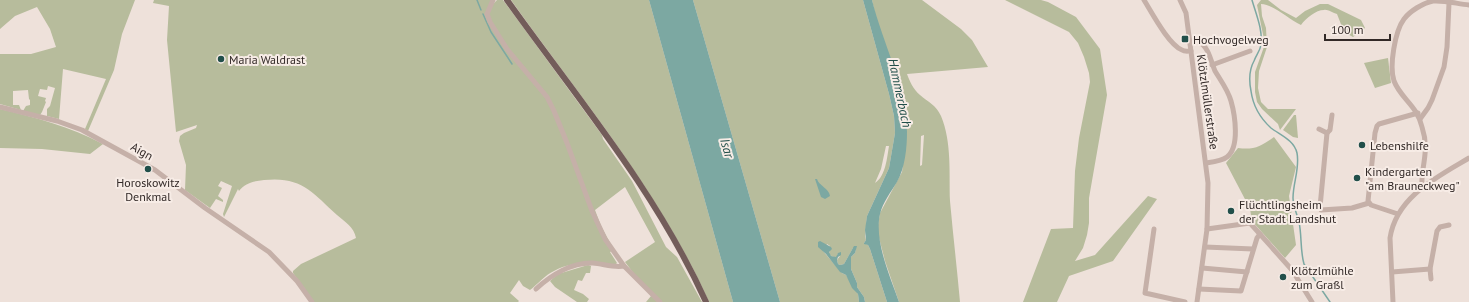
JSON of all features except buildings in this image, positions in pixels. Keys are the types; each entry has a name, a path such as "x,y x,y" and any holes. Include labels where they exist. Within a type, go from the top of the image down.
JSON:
{"main road":[{"path":"507,0 576,93 655,207 673,237 706,302"}],"street":[{"path":"493,0 487,14 490,22 507,49 547,97 605,239 624,266 660,302"},
{"path":"1144,0 1166,35 1178,48 1186,52 1191,51"},
{"name":"Klötzlmüllerstraße","path":"1180,0 1186,14 1206,163 1209,203 1205,247 1197,302"},
{"path":"1422,188 1421,179 1425,146 1418,113 1398,88 1393,77 1391,66 1396,41 1404,19 1413,11 1432,1 1469,5"},
{"path":"1420,119 1432,100 1444,67 1447,47 1449,2"},
{"name":"Klötzlmüllerstraße","path":"1190,43 1195,42 1202,44 1205,47 1212,65 1231,101 1235,138 1234,148 1228,157 1206,163"},
{"path":"1212,65 1250,50"},
{"name":"Aign","path":"0,107 82,130 155,170 205,208 257,244 283,266 297,281 312,302"},
{"path":"1369,203 1372,154 1377,126 1385,122 1418,113"},
{"path":"1332,115 1330,130 1327,133 1320,207 1321,210 1352,208 1369,203 1398,214"},
{"path":"1319,129 1327,133"},
{"path":"1393,302 1390,238 1398,214 1407,202 1422,188 1469,158"},
{"path":"1207,228 1250,223 1292,270 1312,302"},
{"path":"1432,279 1430,269 1437,231 1440,227 1449,224"},
{"path":"1154,229 1145,293 1185,302"},
{"path":"1199,289 1241,291 1257,238 1260,234"},
{"path":"1205,247 1253,250"},
{"path":"536,289 551,276 571,267 592,263 618,267 624,266"},
{"path":"1202,268 1247,272"},
{"path":"1392,272 1430,269"}],"green space":[{"path":"0,0 135,0 122,34 114,70 88,131 85,129 106,79 63,69 59,119 47,116 47,109 50,106 55,88 48,86 47,90 40,89 38,96 46,98 46,102 40,115 23,111 26,106 30,105 28,90 13,91 13,105 19,105 21,110 0,104 0,54 31,54 56,47 50,29 37,7 15,16 0,29"},
{"path":"154,0 493,0 494,3 497,0 503,0 602,135 603,139 632,181 666,247 677,257 702,302 646,302 651,296 625,262 655,242 625,187 595,210 601,226 614,250 610,252 617,263 615,265 584,263 569,265 551,273 530,290 523,286 519,280 510,293 519,301 518,302 314,302 293,271 301,264 356,238 355,234 349,225 320,199 305,187 297,183 277,179 257,181 247,184 239,191 238,189 224,217 223,214 232,186 221,181 218,186 222,188 218,196 223,200 223,202 216,199 210,208 185,190 186,165 179,141 180,136 196,128 197,125 176,132 167,40 169,6 153,3"},
{"path":"511,0 649,0 733,302 709,302 689,261 643,184 618,146"},
{"path":"693,0 863,0 894,116 895,133 889,168 867,216 866,240 864,243 868,245 870,249 887,302 865,302 864,297 857,287 857,283 851,269 851,257 855,253 856,248 853,248 844,264 840,265 838,264 837,260 840,256 837,254 837,257 829,255 830,246 827,244 823,251 842,273 846,275 858,294 859,302 780,302","holes":["886,146 889,146 884,171 882,176 875,183 881,169"]},
{"path":"872,0 922,0 961,29 972,40 988,67 907,74 915,90 937,109 945,126 950,169 950,201 960,302 899,302 885,261 878,234 878,225 880,213 902,172 905,150","holes":["924,135 922,165 920,166 921,136"]},
{"path":"1005,0 1041,0 1048,2 1076,17 1100,49 1107,95 1089,198 1089,223 1087,235 1083,248 1075,261 1095,255 1148,196 1157,199 1113,261 1069,276 1057,302 1023,302 1051,229 1073,228 1075,171 1079,138 1090,82 1089,73 1078,43 1069,32"},
{"path":"1261,0 1268,0 1281,10 1296,18 1305,11 1320,4 1328,4 1361,20 1365,28 1353,37 1344,32 1337,14 1325,10 1321,10 1308,17 1301,25 1271,7 1261,4 1262,16 1266,28 1267,47 1259,71 1258,88 1261,102 1268,109 1296,109 1280,130 1278,124 1262,109 1257,102 1255,92 1255,72 1265,44 1257,5"},
{"path":"1388,58 1391,83 1375,88 1364,63"},
{"path":"0,109 65,127 103,144 90,154 42,149 0,148"},
{"path":"1294,115 1296,115 1298,138 1293,137 1283,130"},
{"path":"1274,137 1296,167 1289,196 1296,245 1285,258 1252,221 1249,203 1247,203 1226,163 1238,148 1258,147"},
{"path":"588,265 591,266 590,273 586,273 582,281 578,280 574,290 583,294 589,299 587,302 577,302 555,287 550,281 558,274"}],"water":[{"name":"Isar","path":"649,0 693,0 780,302 733,302"},
{"name":"Hammerbach","path":"863,0 872,0 903,98 906,115 907,138 904,164 897,182 883,205 879,224 881,247 887,270 899,302 887,302 870,249 868,245 864,244 866,240 865,230 867,216 889,168 895,133 894,116 889,94"},
{"path":"815,179 817,179 828,191 830,196 825,199 821,197"},
{"path":"820,241 831,247 832,249 829,252 831,256 836,257 838,253 841,252 841,255 837,260 838,264 840,265 844,264 854,246 857,246 855,253 851,257 851,269 857,283 857,287 864,297 865,302 859,302 858,294 852,288 846,275 840,272 826,254 818,247 818,242"}],"waterway":[{"path":"477,0 481,10"},
{"path":"1252,0 1261,34 1260,47 1250,72 1252,96 1255,107 1264,120 1271,128 1290,141 1297,153 1298,164 1293,192 1293,201 1300,227 1301,248 1304,264 1330,302"},
{"path":"483,14 491,32 512,64"}],"place":[{"name":"Hochvogelweg","path":"1185,39"},
{"name":"Maria Waldrast","path":"221,59"},
{"name":"Lebenshilfe","path":"1362,145"},
{"name":"Horoskowitz Denkmal","path":"148,169"},
{"name":"Kindergarten \"am Brauneckweg\"","path":"1357,178"},
{"name":"Flüchtlingsheim der Stadt Landshut","path":"1231,211"},
{"name":"Klötzlmühle zum Graßl","path":"1283,277"}]}
